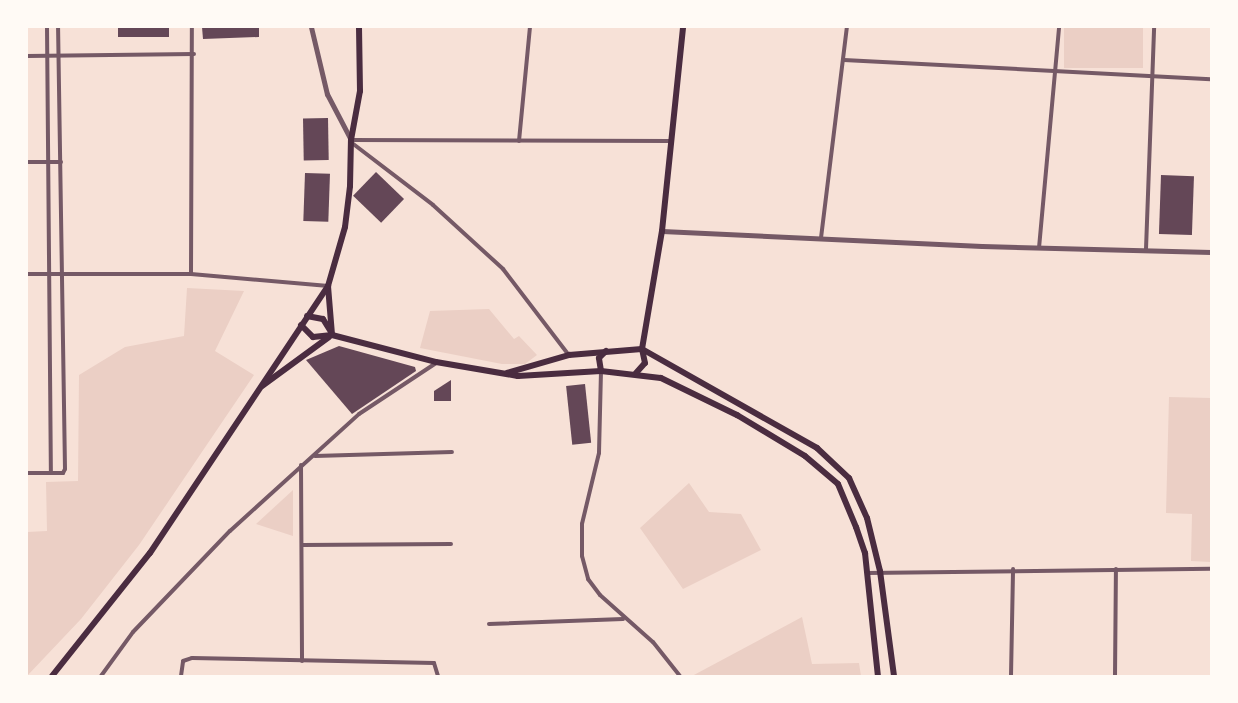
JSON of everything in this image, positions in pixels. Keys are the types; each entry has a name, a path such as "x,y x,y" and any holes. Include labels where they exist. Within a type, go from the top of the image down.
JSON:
{"main road":[{"path":"52,676 150,553 328,286 345,227 351,142 360,91 359,27"},
{"path":"636,373 645,363 642,349 662,231 683,27"},
{"path":"328,286 332,335"},
{"path":"307,316 328,321 332,335"},
{"path":"301,325 313,337 332,335 436,362 503,374 601,371 636,373 661,378 737,415 806,456 838,484 856,526 867,573 878,676"},
{"path":"261,387 332,335"},
{"path":"601,371 599,358 609,349"},
{"path":"503,374 569,355 609,349 642,349 817,448 849,478 867,518 880,571 894,676"}],"street":[{"path":"47,27 51,473"},
{"path":"27,473 63,473 65,469 58,27"},
{"path":"190,274 194,54 192,27"},
{"path":"311,27 327,94 351,142 433,205 503,268 569,355"},
{"path":"519,141 530,27"},
{"path":"821,238 847,27"},
{"path":"1039,248 1059,27"},
{"path":"1146,249 1154,27"},
{"path":"27,56 194,54"},
{"path":"844,60 1211,79"},
{"path":"351,142 671,141"},
{"path":"27,162 61,162"},
{"path":"662,231 1039,248 1211,252"},
{"path":"27,274 190,274 328,286"},
{"path":"100,676 133,632 183,576 301,465 314,456 358,414 436,362"},
{"path":"601,371 600,443 582,524 582,556 588,579 623,620 653,642 680,676"},
{"path":"314,456 452,452"},
{"path":"301,465 302,661"},
{"path":"303,545 451,544"},
{"path":"1011,676 1013,569"},
{"path":"867,573 1013,569 1211,569"},
{"path":"1115,676 1116,569"},
{"path":"489,624 623,620"},
{"path":"181,676 183,661 192,658 434,663 438,674"}],"shaded area":[{"path":"1064,27 1143,27 1143,68 1064,68"},
{"path":"187,288 244,291 215,351 254,375 139,545 81,619 27,676 27,532 47,531 46,482 78,481 79,375 125,347 184,336"},
{"path":"489,309 514,339 519,336 537,355 525,364 502,364 420,348 430,311"},
{"path":"1169,397 1211,398 1211,562 1191,561 1192,514 1166,513"},
{"path":"689,483 709,512 741,514 761,550 683,589 640,528"},
{"path":"293,490 293,536 256,524"},
{"path":"802,617 812,664 859,663 861,676 692,676"}],"building":[{"path":"118,27 169,27 169,37 118,37"},
{"path":"202,27 259,27 259,37 203,39"},
{"path":"303,118 328,118 329,160 304,160"},
{"path":"376,172 404,199 381,223 353,196"},
{"path":"305,173 330,174 328,222 303,221"},
{"path":"1161,175 1194,176 1192,235 1159,234"},
{"path":"339,346 415,367 416,371 352,414 306,360"},
{"path":"451,380 451,401 434,401 434,391"},
{"path":"585,384 591,443 572,445 566,386"}]}
